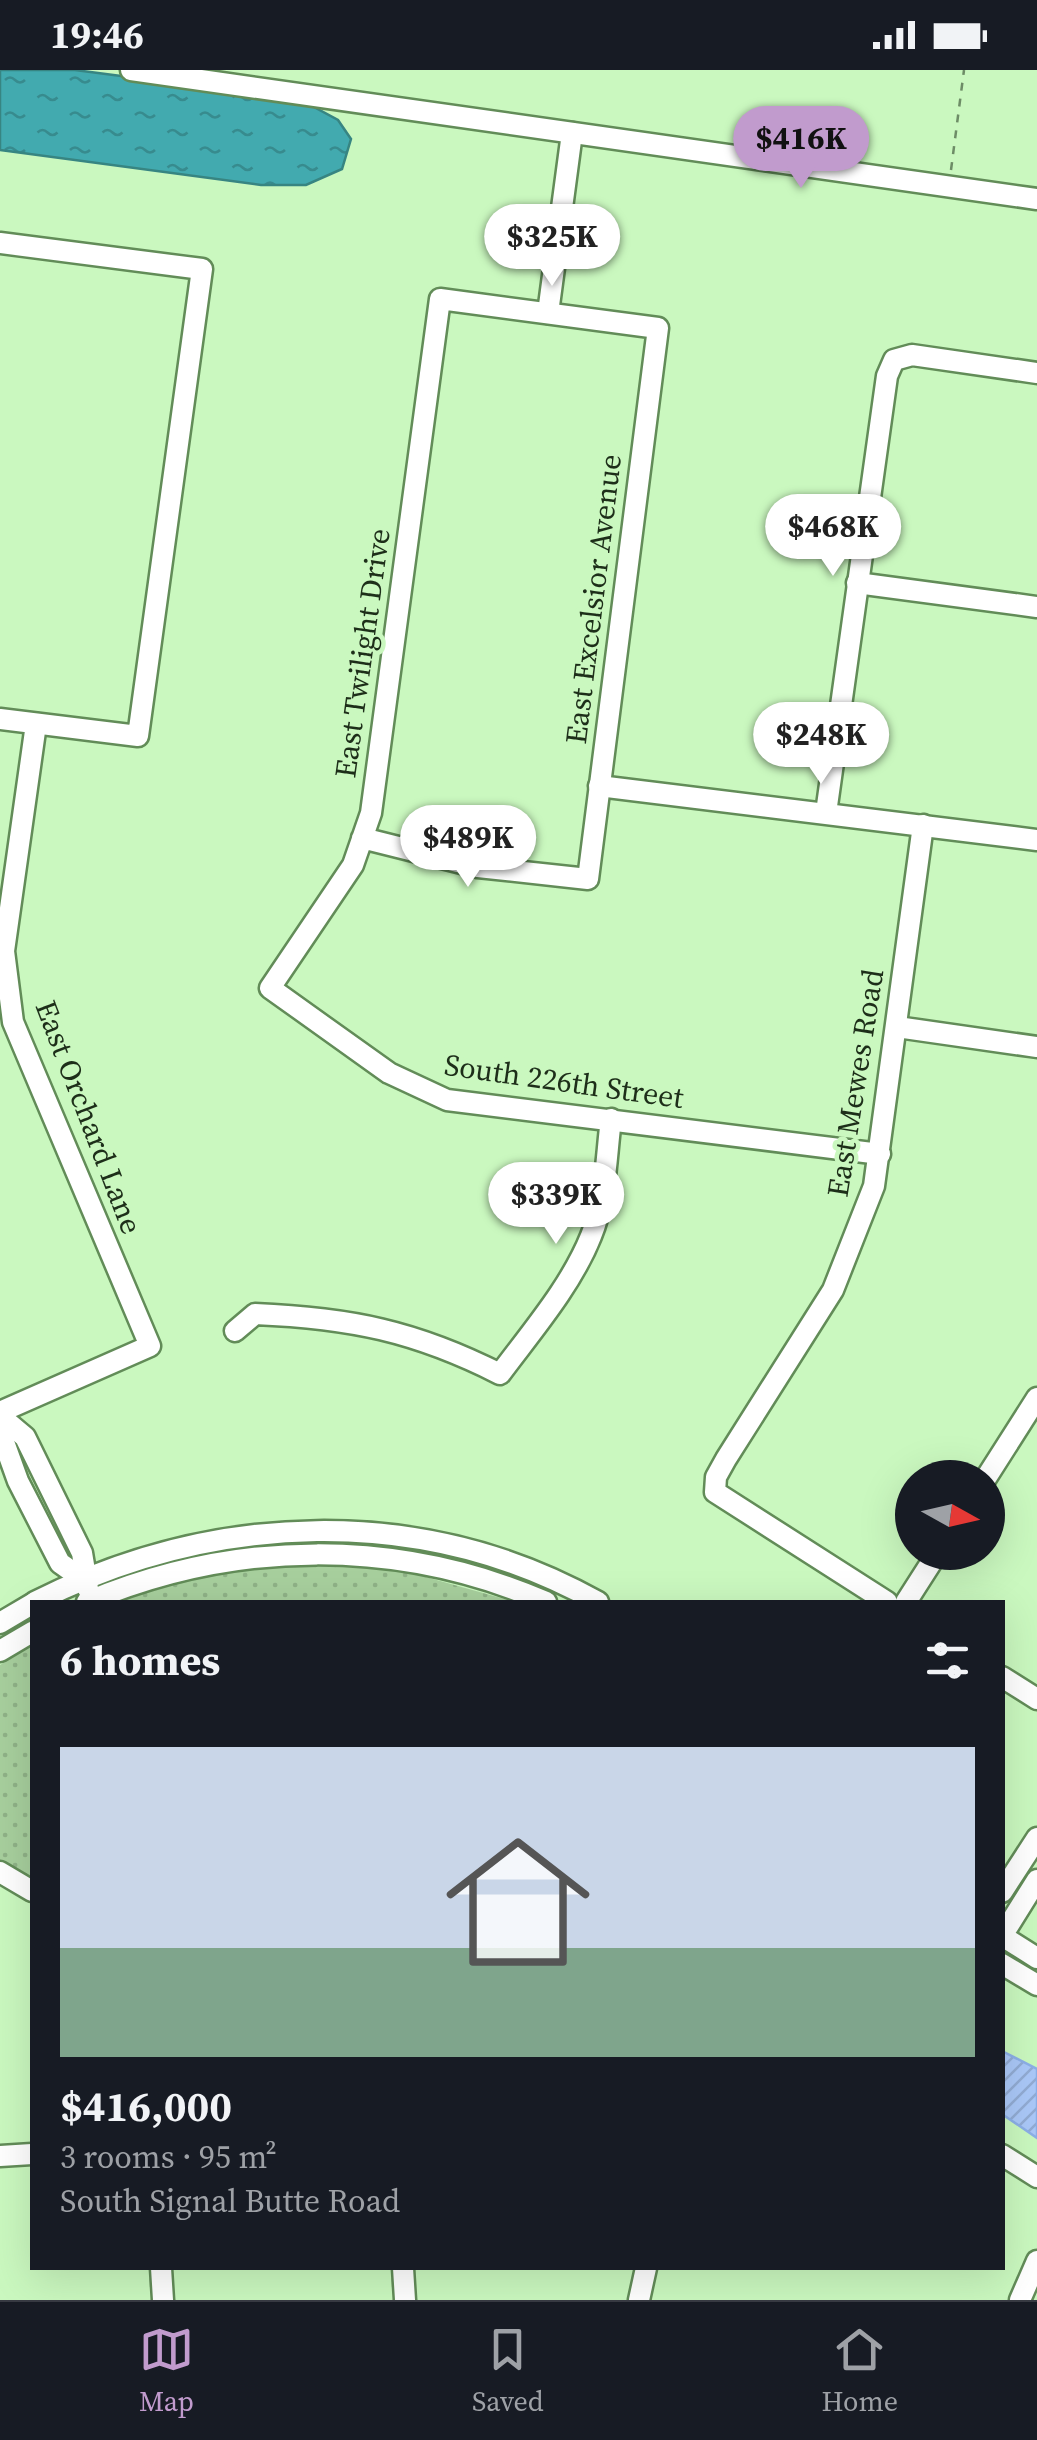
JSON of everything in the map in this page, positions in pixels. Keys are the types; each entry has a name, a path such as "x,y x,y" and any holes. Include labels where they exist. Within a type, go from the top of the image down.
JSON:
{"street":[{"path":"131,70 1037,199"},
{"path":"548,313 572,133"},
{"path":"0,242 202,269 138,736 0,719"},
{"name":"East Twilight Drive","path":"270,988 353,865 370,812 440,299 548,313"},
{"name":"East Excelsior Avenue","path":"362,838 478,867 588,878 658,328 548,313"},
{"path":"826,813 887,376 894,360 912,355 1037,373"},
{"path":"857,583 1037,606"},
{"name":"East Orchard Lane","path":"0,1414 150,1346 13,1022 4,951 36,724"},
{"path":"599,786 1037,840"},
{"name":"East Mewes Road","path":"884,1600 715,1492 716,1476 833,1290 854,1245 880,1154 923,825"},
{"name":"South 226th Street","path":"270,988 389,1073 447,1100 880,1154"},
{"path":"897,1027 1037,1047"},
{"path":"235,1331 255,1314 394,1330 434,1341 500,1374 547,1312 591,1238 601,1203 611,1120"},
{"path":"997,1460 1037,1398"},
{"path":"0,1414 25,1438 82,1553 90,1600"},
{"path":"0,1431 60,1563 84,1580"},
{"path":"29,1502 52,1491"},
{"path":"41,1600 84,1580 196,1542 283,1530 332,1530 423,1540 506,1560 594,1600"},
{"path":"93,1600 199,1564 279,1554 349,1554 463,1573 540,1600"},
{"path":"907,1600 926,1570"},
{"path":"0,1623 30,1605"},
{"path":"0,1652 30,1633"},
{"path":"1005,1679 1037,1699"},
{"path":"1005,1887 1037,1838"},
{"path":"1,1876 30,1890"},
{"path":"1005,1931 1037,1880"},
{"path":"1005,1938 1037,1958"},
{"path":"1005,1966 1037,1985"},
{"path":"0,2156 30,2154"},
{"path":"1005,2157 1037,2176"},
{"path":"1020,2300 1037,2262"},
{"path":"161,2270 164,2300"},
{"path":"403,2270 405,2300"},
{"path":"639,2300 646,2270"}],"path":[{"path":"949,186 964,70"}],"green space":[{"path":"265,1565 390,1567 508,1600 122,1600 161,1584"},
{"path":"30,1646 30,1876 0,1860 0,1665"}],"water":[{"path":"0,70 75,70 299,99 338,120 351,139 342,169 306,185 261,185 0,150"}],"building":[{"path":"1005,2053 1037,2069 1037,2138 1005,2116"}]}
